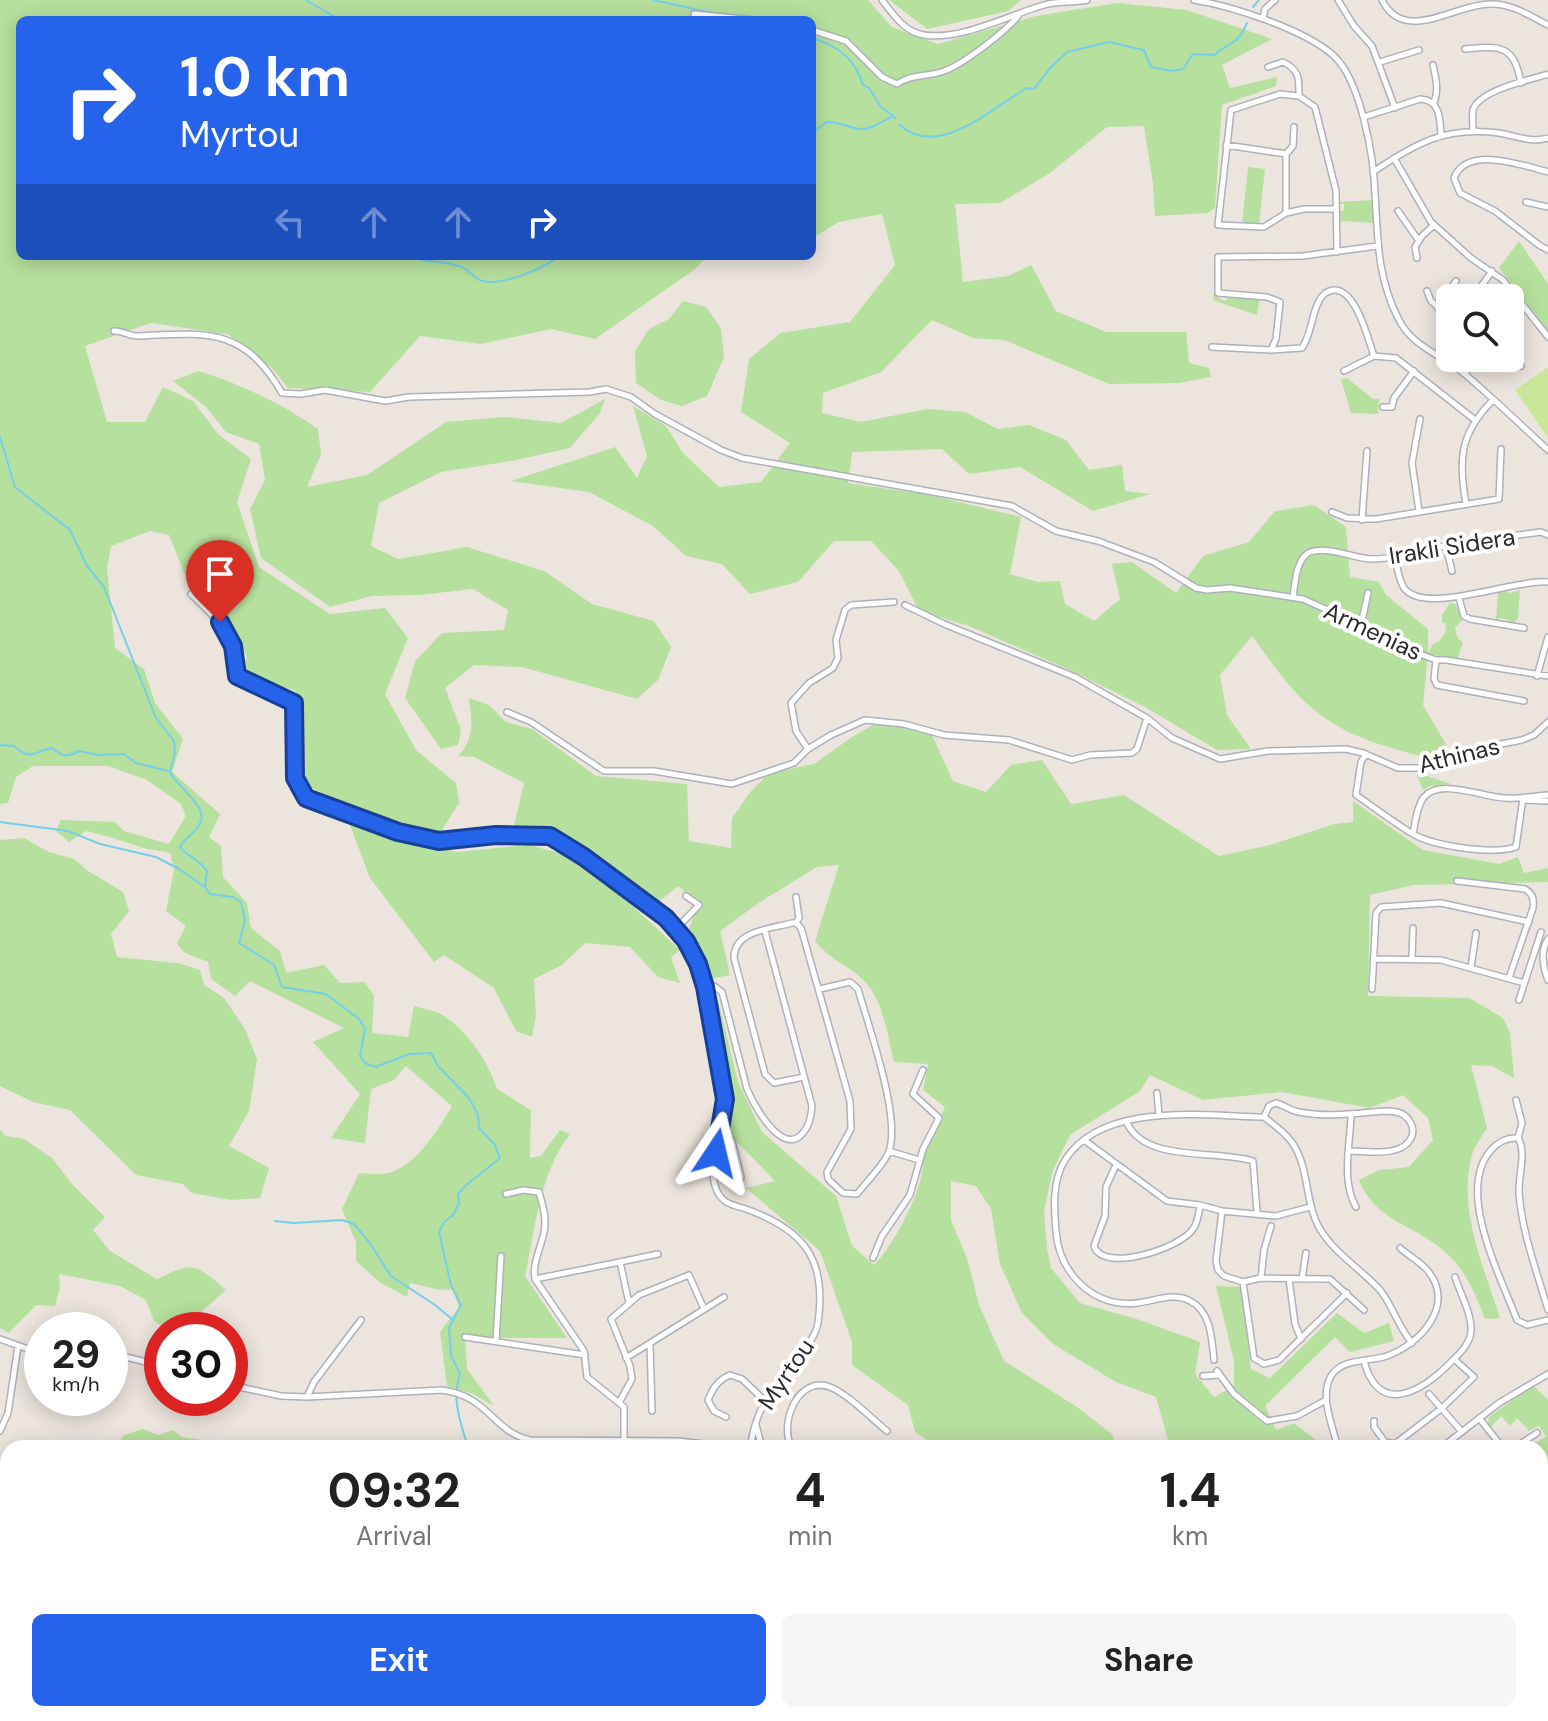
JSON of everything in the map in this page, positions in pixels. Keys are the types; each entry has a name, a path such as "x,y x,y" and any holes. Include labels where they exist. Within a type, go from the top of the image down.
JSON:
{"street":[{"path":"882,0 907,28 923,35 947,35 1019,15 1045,4 1087,0"},
{"path":"1194,0 1263,18 1321,46 1336,57 1346,72 1364,117 1373,172 1380,272 1407,333 1422,347 1465,373 1548,450"},
{"path":"1263,18 1265,9 1275,0"},
{"path":"1338,0 1354,26 1372,46 1395,108"},
{"path":"1382,0 1394,16 1410,22 1488,3 1512,7 1548,25"},
{"path":"694,14 714,16"},
{"path":"816,31 846,41 882,77 897,84 906,77 948,70 967,59 1019,15"},
{"path":"1465,49 1493,47 1506,50 1518,67 1521,83"},
{"path":"1380,62 1419,50"},
{"path":"1268,67 1283,62 1295,68 1299,74 1299,96"},
{"path":"1433,65 1437,82 1434,103 1439,112 1441,135"},
{"path":"1473,130 1474,110 1478,101 1490,93 1548,74"},
{"path":"1336,209 1304,209 1286,213 1264,227 1218,225 1231,110 1280,94 1299,96 1315,107 1336,191 1337,252"},
{"path":"1364,117 1420,99 1434,103"},
{"path":"1286,213 1286,154 1293,146 1294,127"},
{"path":"1373,172 1441,135 1473,130 1532,141 1548,138"},
{"path":"1226,145 1286,154"},
{"path":"1394,158 1434,225 1506,284"},
{"path":"1548,172 1522,165 1473,160 1464,163 1454,178 1460,193 1495,211 1548,250"},
{"path":"1526,202 1548,207"},
{"path":"1398,211 1419,241"},
{"path":"1417,258 1415,247 1434,225"},
{"path":"1271,350 1276,339 1280,302 1267,297 1219,293 1218,257 1303,256 1377,246"},
{"path":"1483,284 1492,271"},
{"path":"1212,347 1302,348 1310,335 1318,302 1324,293 1335,289 1346,293 1352,301 1374,356"},
{"path":"1427,291 1436,306"},
{"path":"1524,307 1548,337"},
{"name":"Armenias","path":"114,331 132,336 208,334 235,341 261,362 282,393 325,390 385,401 409,397 606,389 631,397 655,414 742,458 1012,506 1056,531 1098,541 1154,562 1196,588 1230,588 1293,597 1436,660 1548,676"},
{"path":"1344,371 1374,356 1396,358 1475,420"},
{"path":"1383,407 1392,407 1394,398 1414,371"},
{"path":"1466,504 1461,458 1475,420 1493,400"},
{"path":"1419,511 1412,463 1420,419"},
{"path":"1332,512 1362,520 1499,499 1501,449"},
{"path":"1362,520 1367,451"},
{"name":"Irakli Sidera","path":"1293,597 1302,559 1309,553 1324,551 1354,558 1395,558 1446,546 1541,532 1548,535"},
{"path":"1446,546 1452,571"},
{"path":"1395,558 1404,587 1420,599 1459,598 1521,582 1548,582"},
{"path":"1361,625 1368,593"},
{"name":"Myrtou","path":"191,594 220,622 233,646 237,676 294,703 295,778 306,798 398,832 439,841 496,835 550,836 584,857 666,918 692,953 705,987 725,1099 713,1170 718,1194 727,1204 783,1227 804,1244 813,1255 818,1287 818,1325 810,1343 765,1401 755,1421 751,1440"},
{"path":"1459,598 1464,616 1470,619 1524,628"},
{"path":"808,749 796,731 791,703 809,683 833,668 838,658 836,640 845,610 851,605 894,602"},
{"name":"Athinas","path":"905,605 1075,677 1147,718 1172,738 1220,759 1268,751 1346,749 1398,768 1419,768 1470,750 1522,740 1534,735 1548,722"},
{"path":"1537,676 1548,637"},
{"path":"1436,660 1434,679 1437,685 1524,701"},
{"path":"507,712 531,722 604,771 654,771 732,784 794,763 808,749 831,735 865,720 904,724 944,735 1009,740 1072,760 1090,755 1132,753 1137,749 1147,718"},
{"path":"1366,754 1361,762 1356,795 1413,834 1437,843 1503,851 1516,847 1523,799"},
{"path":"1413,834 1424,796 1433,791 1454,789 1501,798 1547,798"},
{"path":"1457,881 1531,892 1534,899 1529,922 1509,978"},
{"path":"676,929 699,905 686,896"},
{"path":"796,897 799,918 796,923 746,935 734,949 765,1074 774,1083 804,1077"},
{"path":"1372,989 1376,913 1381,907 1441,903 1529,922"},
{"path":"796,923 801,928 820,989 850,1101 851,1129 827,1172 828,1179 843,1193 857,1194 889,1151 892,1125 889,1104 858,989 850,982 820,989"},
{"path":"1412,958 1413,928"},
{"path":"705,987 714,986 722,992 747,1089 780,1137 790,1141 797,1139 811,1118 812,1106 765,931"},
{"path":"1541,932 1540,944 1548,980"},
{"path":"1471,967 1476,933"},
{"path":"1519,1000 1540,944 1548,939"},
{"path":"1375,959 1441,960 1524,983"},
{"path":"873,1258 876,1248 910,1195 919,1160 939,1118 913,1094 923,1070"},
{"path":"1157,1093 1159,1115"},
{"path":"1516,1100 1522,1123 1518,1138 1522,1147 1521,1210 1548,1310"},
{"path":"1264,1117 1269,1106 1276,1103 1300,1112 1351,1116 1397,1111 1405,1115 1413,1131 1410,1141 1395,1150 1349,1151"},
{"path":"1214,1360 1211,1332 1203,1311 1191,1301 1172,1296 1135,1303 1119,1302 1086,1291 1067,1269 1059,1251 1055,1196 1062,1166 1071,1151 1084,1140 1126,1121 1159,1115 1264,1117 1293,1143 1300,1158 1310,1207 1318,1227 1330,1244 1379,1289 1412,1343"},
{"path":"1351,1116 1348,1184 1356,1207"},
{"path":"1126,1121 1132,1134 1140,1141 1182,1153 1253,1161 1257,1212"},
{"path":"719,1136 732,1141 741,1177"},
{"path":"1518,1138 1509,1137 1498,1143 1481,1166 1478,1214 1517,1320 1527,1325 1548,1320"},
{"path":"1084,1140 1160,1198 1222,1211 1276,1216 1310,1207"},
{"path":"889,1151 919,1160"},
{"path":"1116,1165 1106,1187 1105,1216 1094,1246 1102,1256 1134,1257 1170,1246 1193,1229 1200,1205"},
{"path":"506,1194 523,1190 539,1192 545,1229 534,1269 535,1279 585,1355 589,1379 620,1401 625,1410 624,1440"},
{"path":"1222,1211 1216,1261 1218,1270 1232,1280 1330,1279 1364,1310"},
{"path":"1261,1278 1271,1226"},
{"path":"1336,1440 1326,1400 1326,1387 1337,1368 1346,1363 1393,1353 1412,1343 1431,1324 1437,1311 1437,1289 1428,1271 1400,1248"},
{"path":"1302,1279 1306,1253"},
{"path":"535,1279 658,1254"},
{"path":"496,1341 501,1256"},
{"path":"620,1262 629,1303"},
{"path":"620,1401 632,1379 611,1319 639,1295 689,1275 704,1309"},
{"path":"1364,1361 1368,1379 1392,1396 1408,1394 1427,1384 1469,1341 1471,1329 1455,1277"},
{"path":"1289,1279 1290,1300 1301,1339"},
{"path":"1243,1282 1257,1361 1264,1364 1279,1360 1347,1293"},
{"path":"626,1358 724,1297"},
{"path":"307,1397 314,1382 361,1320"},
{"path":"465,1337 585,1355"},
{"path":"0,1339 24,1348"},
{"path":"650,1343 652,1411"},
{"path":"0,1431 8,1413 18,1346"},
{"path":"1400,1440 1442,1408 1474,1377 1454,1359"},
{"path":"1203,1376 1218,1373 1234,1394 1267,1421 1297,1416 1326,1400"},
{"path":"1452,1440 1526,1385 1548,1374"},
{"path":"726,1417 714,1411 708,1400 721,1378 730,1375 742,1379 765,1401"},
{"path":"788,1440 786,1424 792,1407 805,1392 820,1385 833,1388 887,1431"},
{"path":"248,1389 281,1396 307,1397 455,1391 481,1404 512,1433 524,1439 557,1440"},
{"path":"1429,1394 1462,1432"},
{"path":"1479,1418 1497,1440"},
{"path":"755,1421 760,1440"},
{"path":"1374,1421 1374,1427 1384,1440"},
{"path":"1526,1440 1537,1433"}],"green space":[{"path":"0,0 868,0 892,27 938,44 1036,16 1117,3 1187,10 1272,39 1222,65 1230,88 1277,77 1276,86 1222,105 1215,208 1207,213 1155,216 1144,126 1107,127 1050,173 1000,203 955,204 963,282 1008,276 1031,265 1056,311 1106,332 1186,332 1189,363 1209,368 1211,377 1179,383 1109,384 1004,340 973,338 932,320 881,372 823,393 822,413 861,422 927,409 965,412 998,429 1029,425 1066,440 1089,470 1122,465 1125,491 1150,494 1093,511 1020,467 969,474 942,449 852,452 848,483 930,495 1021,517 1010,574 1038,582 1060,581 1065,604 1094,621 1120,599 1112,564 1132,562 1176,593 1203,556 1249,542 1275,511 1314,505 1346,527 1350,577 1379,582 1386,595 1428,629 1428,653 1445,633 1446,624 1442,622 1442,615 1450,603 1455,604 1463,619 1455,628 1457,637 1463,643 1457,659 1428,654 1423,705 1447,746 1425,757 1351,733 1324,718 1295,692 1252,636 1220,675 1227,715 1251,749 1217,750 1145,707 1072,671 969,626 919,611 899,571 871,541 834,541 798,582 750,594 722,564 686,556 653,526 589,492 511,481 615,447 637,478 647,456 633,406 666,426 683,453 719,487 761,482 790,443 741,412 749,359 781,333 850,322 895,265 882,214 839,222 816,236 816,16 16,16 16,260 703,260 595,339 551,329 481,344 420,336 370,392 288,388 273,369 227,334 151,323 85,346 107,422 145,422 163,387 193,401 218,434 251,459 237,502 259,567 330,614 385,608 408,638 385,694 416,750 456,783 459,803 440,833 366,815 306,785 303,731 296,691 243,673 247,656 222,614 188,582 169,535 150,531 111,546 107,568 115,648 144,669 155,703 183,739 172,772 220,814 209,837 221,846 223,877 247,903 251,928 280,951 286,973 324,965 340,983 364,982 374,995 372,1033 408,1037 414,1006 441,1014 462,1031 476,1048 497,1089 531,1110 530,1158 541,1156 560,1130 570,1134 545,1184 525,1276 567,1338 465,1338 467,1369 494,1406 473,1394 447,1386 440,1332 459,1307 452,1289 440,1290 410,1283 407,1297 379,1282 356,1261 356,1242 342,1209 359,1173 388,1173 406,1165 429,1142 452,1106 406,1066 394,1080 371,1089 365,1143 331,1138 360,1094 313,1042 344,1028 250,981 235,996 211,979 208,962 185,953 177,944 186,926 166,911 174,869 170,853 86,831 69,842 56,831 61,820 115,822 124,831 169,844 186,816 181,804 147,780 108,766 33,766 16,777 8,803 0,804"},
{"path":"889,0 1021,0 1008,11 927,29"},
{"path":"1248,167 1265,169 1259,225 1242,225"},
{"path":"1372,200 1374,223 1341,221 1340,211 1344,211 1344,204 1340,202"},
{"path":"1519,241 1548,284 1548,331 1524,300 1524,284 1511,284 1499,268"},
{"path":"1214,292 1225,301 1229,296 1260,297 1257,315 1213,300"},
{"path":"683,301 706,307 721,328 724,357 707,396 682,406 661,400 636,383 635,351 649,329 669,319"},
{"path":"1548,367 1548,438 1515,390"},
{"path":"198,371 260,395 318,429 321,454 307,487 367,475 446,422 505,417 561,423 605,399 600,413 570,448 441,472 379,503 371,546 398,559 467,547 544,571 592,604 654,621 671,647 658,680 637,699 522,667 474,665 445,688 461,730 458,745 441,749 405,698 415,661 442,633 504,630 508,610 473,589 372,596 330,607 261,558 250,509 265,480 259,444 226,432 206,407 173,381"},
{"path":"1347,378 1373,399 1379,399 1378,414 1351,413 1341,379"},
{"path":"1520,590 1518,619 1512,624 1500,618 1496,621 1498,591 1509,593"},
{"path":"469,698 489,705 506,722 532,729 596,776 687,784 689,841 731,848 732,818 751,791 769,773 814,764 875,724 930,731 953,781 986,792 1011,765 1042,760 1071,804 1124,795 1219,856 1270,845 1334,824 1353,822 1353,801 1423,850 1499,864 1518,857 1524,873 1548,868 1548,882 1414,885 1370,895 1368,996 1469,998 1503,1018 1510,1033 1514,1078 1492,1066 1471,1065 1487,1128 1472,1155 1468,1175 1470,1217 1500,1318 1485,1319 1472,1288 1455,1262 1438,1246 1383,1212 1359,1180 1379,1170 1409,1167 1433,1140 1428,1118 1403,1095 1370,1108 1282,1092 1203,1100 1150,1075 1140,1091 1070,1135 1053,1170 1044,1211 1051,1268 1080,1303 1137,1319 1200,1342 1195,1374 1214,1397 1234,1386 1234,1361 1216,1286 1241,1287 1251,1369 1270,1378 1337,1313 1364,1333 1389,1323 1394,1341 1350,1352 1335,1337 1265,1406 1276,1430 1294,1423 1316,1440 1168,1440 1156,1397 1116,1382 1053,1344 1022,1313 1000,1264 991,1209 976,1186 951,1181 951,1220 968,1261 979,1305 1004,1361 1077,1407 1113,1435 1114,1440 928,1440 915,1432 908,1405 852,1365 852,1342 820,1251 746,1188 775,1181 727,1132 729,1115 712,1000 718,1000 738,1082 762,1132 836,1196 852,1246 874,1265 899,1230 915,1197 923,1168 922,1157 945,1107 923,1090 928,1064 894,1062 879,1004 867,984 815,941 839,865 817,867 720,931 730,975 710,979 688,932 698,903 678,886 655,905 550,827 513,830 524,783 474,757 458,756 470,736"},
{"path":"1424,773 1451,784 1430,786 1423,790 1417,775"},
{"path":"350,825 457,852 528,845 564,854 628,902 680,950 671,957 680,983 658,977 630,947 585,943 562,965 534,979 536,1015 532,1037 516,1031 494,988 444,955 434,962 370,878"},
{"path":"24,838 49,852 74,859 123,892 129,911 111,934 117,957 178,963 200,970 204,985 224,998 245,1029 257,1059 249,1111 229,1146 269,1168 260,1198 232,1200 192,1193 183,1184 136,1175 70,1110 33,1102 0,1086 0,840"},
{"path":"0,1130 6,1136 24,1139 52,1158 72,1184 105,1217 93,1230 110,1251 157,1279 179,1269 194,1268 226,1290 201,1312 151,1312 146,1300 120,1286 59,1274 60,1287 55,1306 36,1305 29,1312 24,1312 24,1317 9,1333 0,1328"},
{"path":"1533,1385 1548,1400 1548,1440 1540,1440 1546,1436 1539,1426 1529,1431 1517,1418 1510,1426 1501,1416 1491,1427 1489,1417"},
{"path":"143,1429 158,1435 173,1430 182,1437 203,1440 121,1440 124,1435"}],"waterway":[{"path":"306,0 333,16"},
{"path":"653,0 718,14"},
{"path":"1253,7 1259,0"},
{"path":"900,125 915,134 931,137 948,134 965,127 1027,88 1034,89 1067,52 1109,42 1144,50 1151,67 1171,71 1183,69 1193,54 1214,55 1233,42 1247,23"},
{"path":"816,40 845,55 863,85 893,116"},
{"path":"816,131 826,122 864,129 893,116 895,118"},
{"path":"424,260 457,265 480,280 491,282 523,275 553,260"},
{"path":"0,437 15,487 70,530 87,566 104,587 156,718 174,741 170,772 201,814 197,828 180,847 207,871 205,887 210,894 233,897 241,902 245,920 239,943 274,965 282,987 326,994 359,1019 365,1029 360,1056 365,1063 376,1067 409,1054 431,1053 438,1066 469,1098 478,1115 479,1128 495,1145 500,1158 458,1194 459,1203 439,1232 451,1285 461,1305 449,1328 451,1355 460,1374 456,1393 466,1440"},
{"path":"0,745 14,746 28,754 52,748 65,755 79,751 98,755 124,754 136,763 169,771"},
{"path":"0,822 68,831 100,844 156,857 205,887"},
{"path":"275,1221 342,1220 354,1224 391,1276 452,1319"}],"route":[{"path":"220,622 233,646 237,676 294,703 295,778 306,798 348,816 439,841 496,835 550,836 584,857 666,918 686,941 705,987 725,1099 716,1153"}]}
